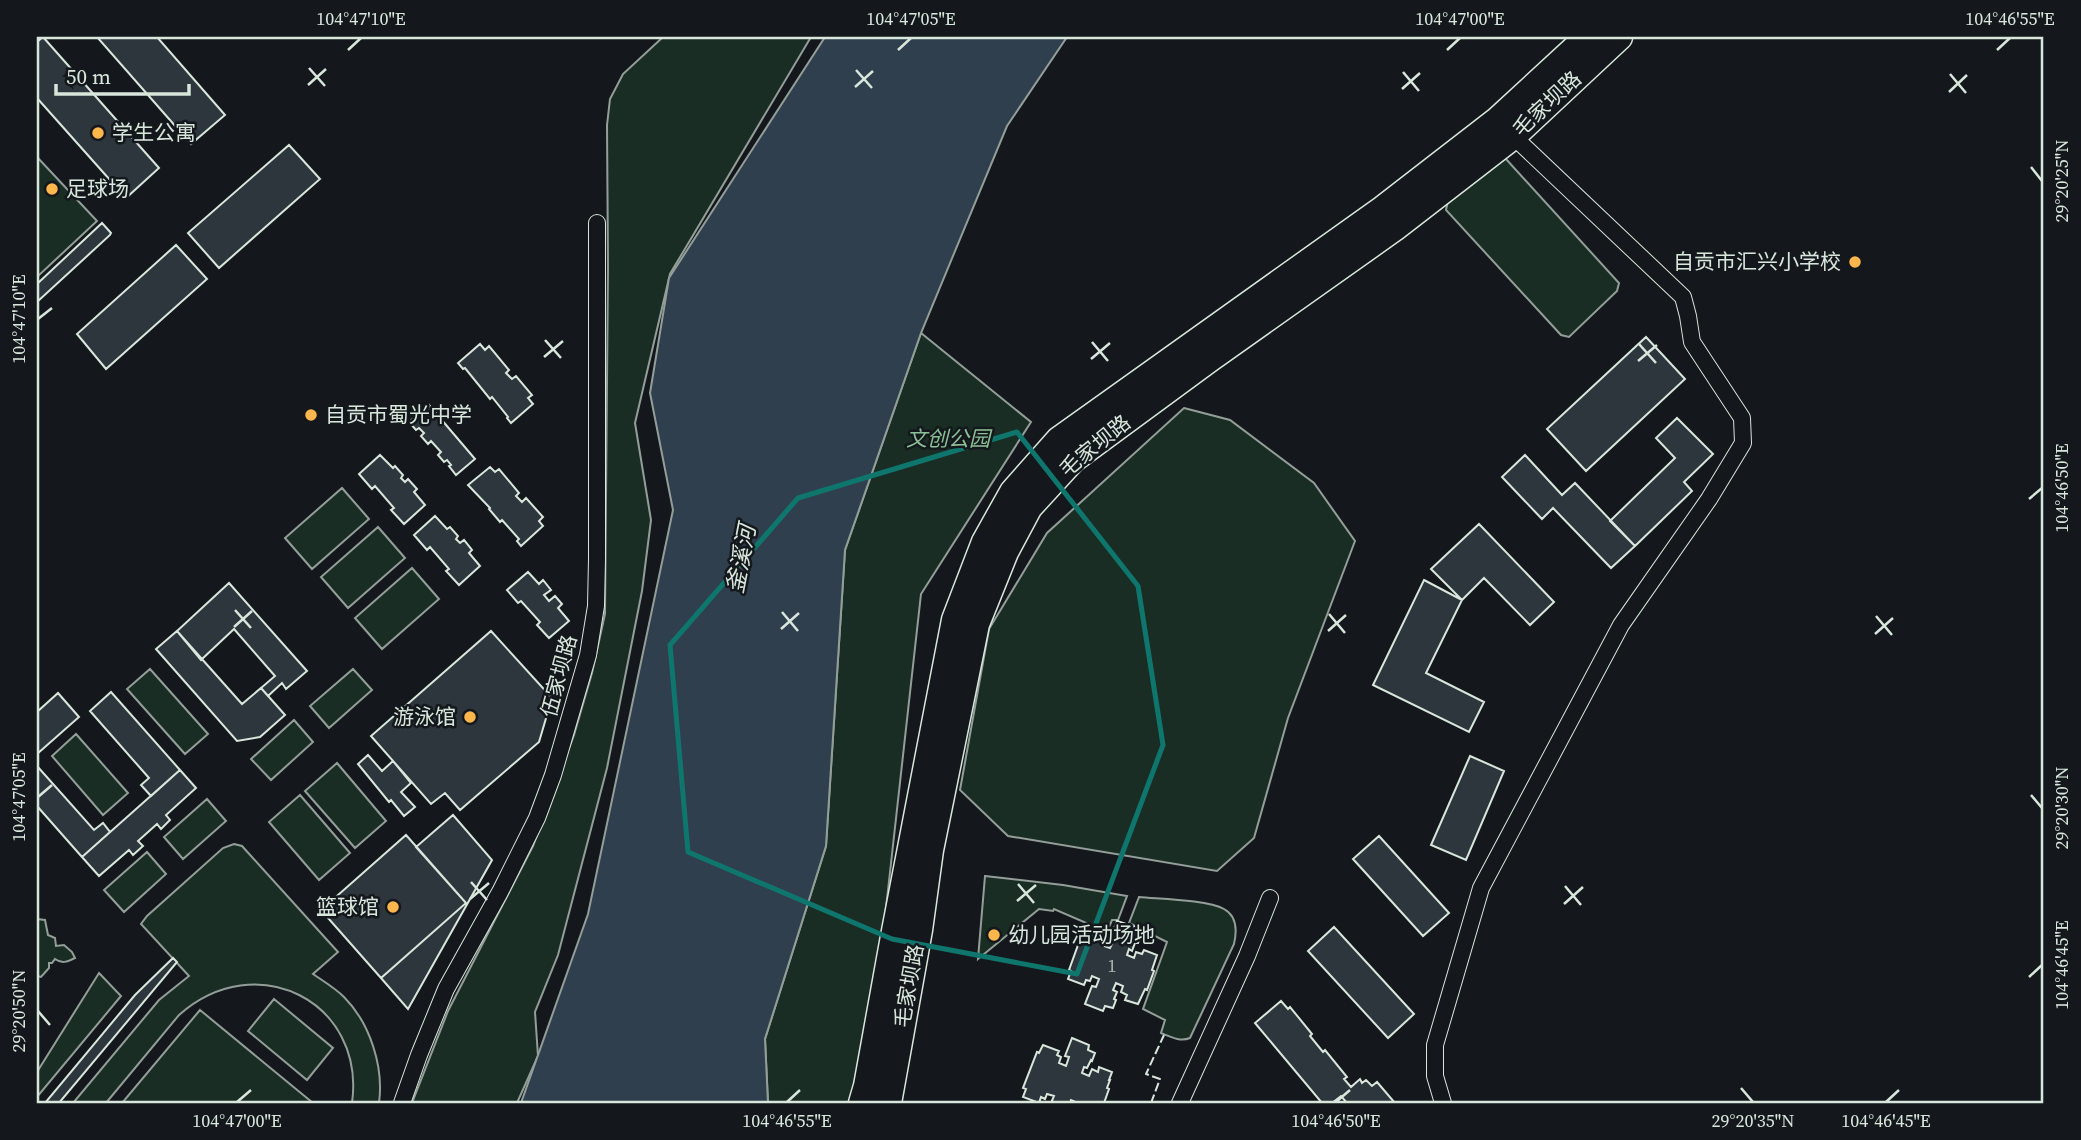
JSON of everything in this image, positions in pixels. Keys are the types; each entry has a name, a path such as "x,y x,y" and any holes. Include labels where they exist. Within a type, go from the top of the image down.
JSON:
{"main road":[{"name":"毛家坝路","path":"862,1103 955,620 985,542 1013,492 1059,440 1383,209 1498,120 1588,37"},
{"name":"毛家坝路","path":"888,1103 919,930 930,850 976,624 1005,552 1029,507 1073,459 1394,228 1513,136 1619,37"}],"street":[{"path":"1443,1103 1435,1076 1435,1045 1481,888 1621,625 1709,499 1742,443 1742,418 1692,342 1683,297 1513,136"},
{"name":"伍家坝路","path":"402,1103 446,989 500,892 537,818 553,775 588,655 596,606 597,559 597,223"},
{"path":"1180,1103 1247,956 1269,898"}],"highlighted area":[{"path":"1017,432 1138,586 1163,745 1077,974 892,939 688,852 670,645 798,498"}],"green space":[{"path":"663,37 811,37 670,274 635,423 651,520 642,591 607,768 558,955 535,1012 538,1056 517,1103 412,1103 448,1011 533,846 574,735 592,673 605,614 607,125 610,99 623,74"},
{"name":"足球场","path":"37,157 97,221 37,277"},
{"path":"1496,158 1506,159 1619,283 1617,291 1569,337 1561,335 1446,210 1448,200"},
{"name":"文创公园","path":"921,333 1031,422 921,594 884,926 849,1103 768,1103 765,1039 826,846 845,550"},
{"path":"1184,408 1230,420 1314,483 1355,541 1288,718 1254,838 1217,871 1008,836 960,790 989,629 1047,533"},
{"path":"342,488 369,519 312,569 285,538"},
{"path":"378,527 405,558 348,608 321,577"},
{"path":"412,568 439,599 382,649 355,618"},
{"path":"150,669 208,734 185,754 127,689"},
{"path":"353,669 372,690 329,728 310,706"},
{"path":"294,720 313,742 271,780 251,759"},
{"path":"76,734 128,793 103,815 52,756"},
{"path":"337,763 386,821 355,848 305,791"},
{"path":"300,795 350,853 319,880 269,822"},
{"path":"207,799 226,821 183,859 164,837"},
{"path":"234,844 242,846 338,952 313,974 344,997 368,1032 377,1060 379,1103 352,1103 352,1067 342,1037 324,1013 300,995 271,986 240,985 209,995 179,1015 106,1103 73,1103 159,1000 189,976 141,924 223,848"},
{"path":"147,852 166,874 124,912 104,890"},
{"name":"幼儿园活动场地","path":"985,876 1127,896 1118,920 1112,920 1107,932 1054,909 1039,909 978,959"},
{"path":"1139,897 1217,906 1228,912 1234,920 1234,944 1190,1038 1179,1039 1161,1033 1165,1020 1143,1009 1167,942 1129,923"},
{"path":"37,919 45,920 48,935 55,938 56,946 64,945 75,958 65,962 55,959 49,963 49,968 41,977 37,976"},
{"path":"99,973 121,996 37,1097 37,1072"},
{"path":"274,999 333,1048 307,1080 248,1031"},
{"path":"200,1010 313,1103 122,1103"}],"water":[{"name":"釜溪河","path":"825,37 1067,37 1007,126 921,333 845,550 826,846 765,1039 768,1103 521,1103 588,914 673,510 650,393 669,278"}],"building":[{"name":"学生公寓","path":"43,37 159,168 126,198 37,98 37,42"},
{"name":"学生公寓","path":"97,37 157,37 225,115 191,144"},
{"name":"学生公寓","path":"289,145 320,179 219,268 188,233"},
{"path":"102,223 110,235 37,302 37,284"},
{"path":"176,245 207,279 106,369 77,334"},
{"path":"1646,337 1685,379 1586,471 1547,429"},
{"path":"480,344 485,350 489,346 509,370 506,373 512,379 516,376 532,395 528,398 533,404 511,423 492,397 490,399 458,363"},
{"path":"429,405 475,459 456,475 447,460 444,462 438,455 441,452 431,441 428,444 421,436 424,433 419,428 416,430 409,422"},
{"path":"1677,418 1713,454 1684,482 1692,491 1635,546 1610,521 1675,458 1656,438"},
{"path":"380,455 393,468 395,466 405,482 408,479 417,489 414,492 425,505 404,524 375,486 372,489 359,474"},
{"path":"1525,455 1562,495 1575,483 1635,546 1611,568 1553,508 1542,519 1502,477"},
{"path":"490,467 495,472 499,469 519,493 516,496 522,502 526,498 543,517 539,521 543,526 521,546 517,541 519,539 502,520 500,522 468,485"},
{"path":"435,516 447,529 450,527 460,543 464,540 472,550 469,553 480,566 459,585 430,547 427,550 414,535"},
{"path":"1479,524 1554,602 1530,625 1484,578 1462,600 1431,569"},
{"path":"528,572 539,584 543,580 551,590 544,595 549,601 555,596 562,604 558,608 569,621 549,638 537,625 540,622 507,590"},
{"path":"1424,580 1462,600 1426,673 1484,702 1469,732 1373,685"},
{"path":"229,583 307,671 286,689 282,683 268,696 261,688 275,676 234,629 201,660 177,631"},
{"path":"177,631 242,704 261,688 285,715 260,737 237,741 156,649"},
{"name":"游泳馆","path":"491,631 552,698 539,742 460,810 445,793 431,804 371,736"},
{"path":"111,692 180,770 151,796 141,785 149,778 90,711"},
{"path":"58,693 79,717 37,754 37,712"},
{"path":"368,755 382,771 393,761 411,783 401,792 415,807 404,816 358,764"},
{"path":"1470,756 1504,771 1466,860 1431,845"},
{"path":"37,766 94,830 103,823 110,832 82,857 37,806"},
{"path":"180,770 196,788 166,815 170,820 161,829 157,824 138,841 143,846 133,855 129,850 99,876 82,857"},
{"path":"453,815 492,860 408,1009 381,978 466,903 416,847"},
{"name":"篮球馆","path":"406,835 466,903 381,978 321,910"},
{"path":"1379,836 1449,913 1423,936 1353,859"},
{"path":"1117,921 1135,927 1133,933 1140,936 1138,943 1135,943 1132,951 1129,949 1127,955 1134,958 1136,952 1142,954 1144,950 1157,955 1147,990 1145,989 1138,1004 1125,1000 1127,995 1121,992 1123,986 1116,983 1113,990 1117,992 1113,1008 1105,1006 1103,1011 1085,1004 1092,986 1096,987 1099,979 1092,976 1084,985 1068,979 1069,970 1082,934 1085,935 1088,928 1104,934 1102,938 1107,940 1104,946 1110,948 1114,940 1110,938"},
{"path":"1334,927 1414,1014 1388,1038 1308,951"},
{"path":"173,958 177,962 59,1103 45,1103 135,995"},
{"path":"1281,1001 1288,1009 1290,1007 1323,1052 1325,1050 1347,1077 1344,1079 1351,1087 1360,1079 1362,1083 1366,1080 1372,1086 1377,1082 1395,1103 1347,1103 1341,1096 1332,1103 1322,1103 1255,1023"},
{"path":"1072,1038 1089,1045 1088,1050 1095,1053 1082,1073 1089,1076 1092,1069 1098,1072 1099,1067 1112,1072 1104,1103 1078,1103 1071,1100 1070,1103 1051,1103 1054,1096 1047,1094 1045,1099 1041,1097 1039,1103 1023,1097 1026,1089 1023,1088 1037,1052 1039,1053 1043,1045 1059,1051 1059,1063 1066,1066 1069,1057 1065,1056"}],"fence":[{"path":"1151,1103 1160,1079 1146,1074 1164,1035"}],"place":[{"name":"学生公寓","path":"98,133"},
{"name":"足球场","path":"52,189"},
{"name":"自贡市汇兴小学校","path":"1855,262"},
{"name":"自贡市蜀光中学","path":"311,415"},
{"name":"游泳馆","path":"470,717"},
{"name":"篮球馆","path":"393,907"},
{"name":"幼儿园活动场地","path":"994,935"}]}
